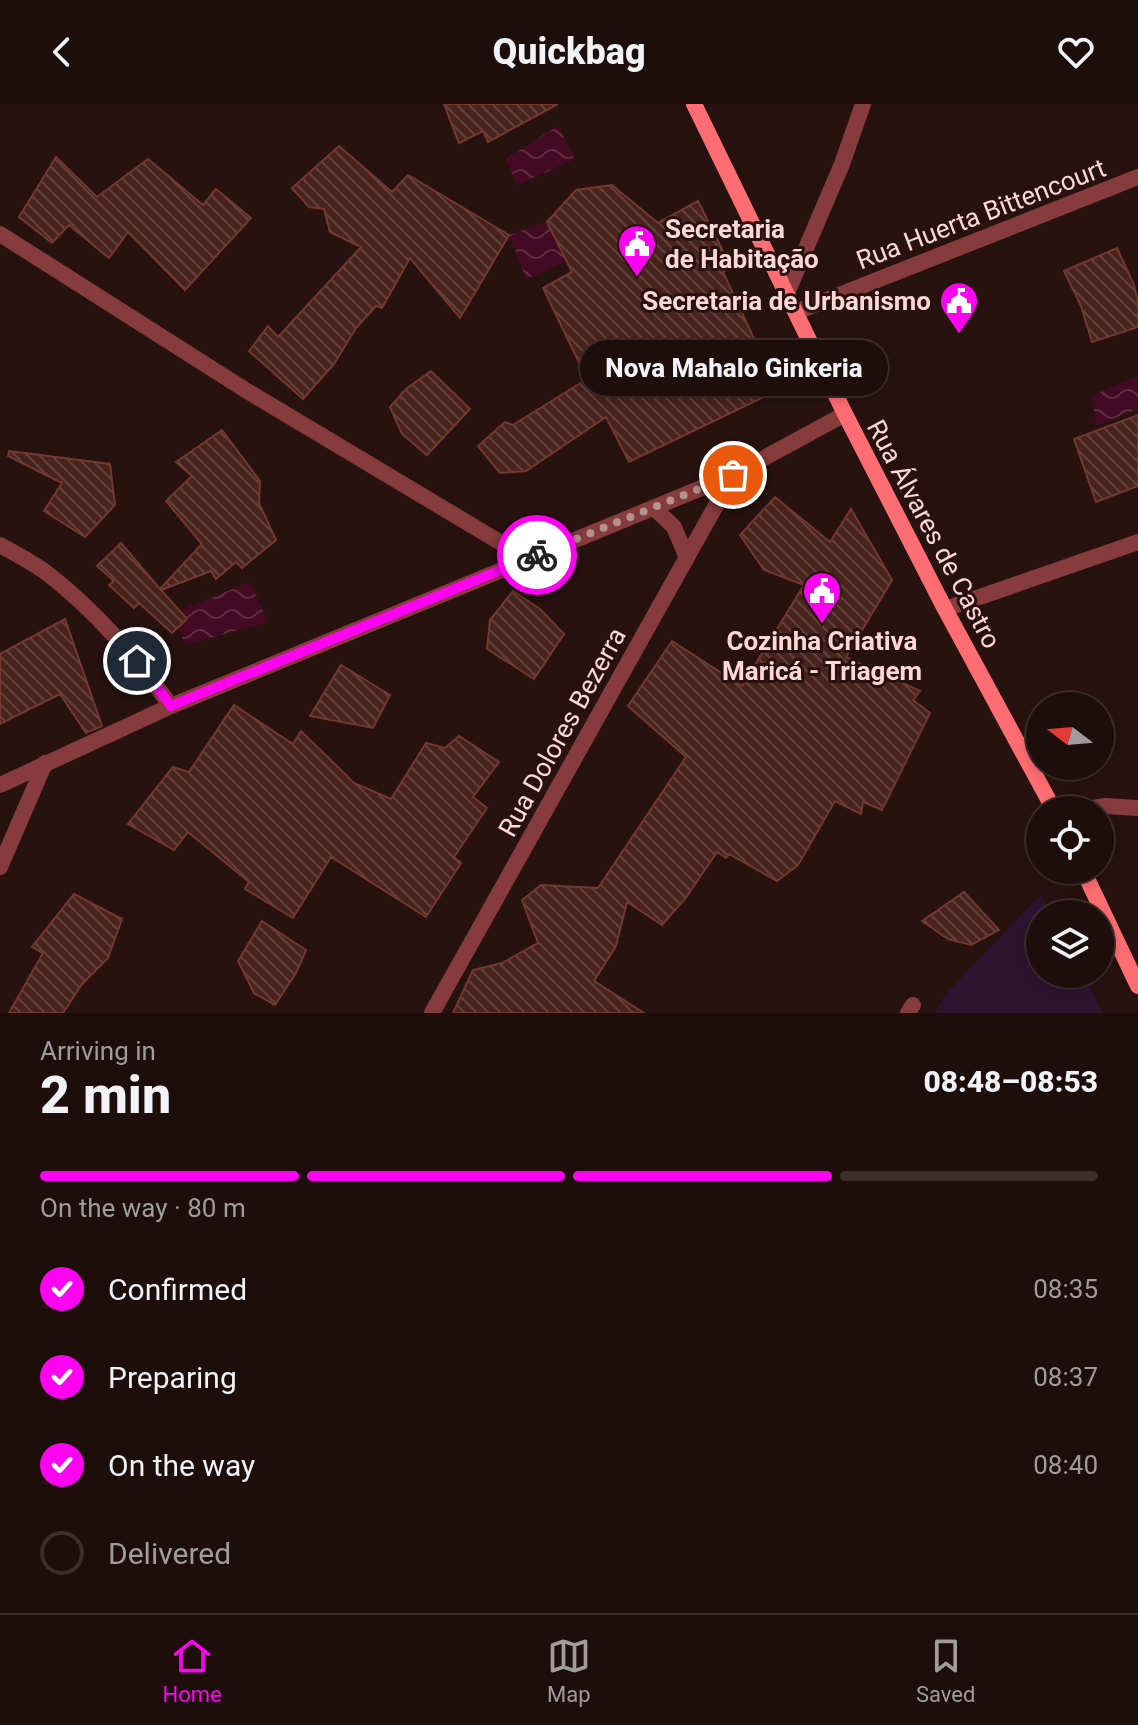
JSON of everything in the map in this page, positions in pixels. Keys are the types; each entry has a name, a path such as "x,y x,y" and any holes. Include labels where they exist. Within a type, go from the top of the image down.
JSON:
{"street":[{"name":"Rua Álvares de Castro","path":"694,104 845,414 945,609 1046,796"},
{"path":"787,293 842,164 863,104"},
{"name":"Rua Huerta Bittencourt","path":"796,312 1138,177"},
{"path":"0,234 247,391 528,559"},
{"path":"0,785 171,706 733,475 845,414"},
{"name":"Rua Dolores Bezerra","path":"432,1013 733,475"},
{"path":"654,508 674,527 687,558"},
{"path":"945,609 1138,542"},
{"path":"0,545 45,572 93,611 171,706"},
{"path":"0,867 45,763"},
{"path":"1114,806 1138,808"},
{"path":"1090,884 1138,986"}],"shaded area":[{"path":"1026,910 1026,988 1090,988 1103,1013 935,1013 945,995"}],"water":[{"path":"558,126 575,159 517,185 506,159"},
{"path":"547,222 566,261 526,279 509,235"},
{"path":"1138,376 1138,409 1097,425 1091,396"},
{"path":"250,582 268,622 185,645 174,613"}],"building":[{"path":"444,104 558,104 488,142 483,131 459,143"},
{"path":"339,146 392,192 408,175 509,235 460,318 410,258 382,308 376,306 356,328 334,364 303,399 249,351 268,326 278,337 361,247 330,232 324,209 309,207 292,188"},
{"path":"56,157 97,197 148,159 203,205 216,189 251,218 185,290 128,232 109,258 69,225 52,243 19,217"},
{"path":"612,185 658,223 698,201 731,267 723,272 778,390 629,462 606,417 526,471 500,473 478,446 505,422 513,425 587,379 543,288 572,272 547,222 576,190"},
{"path":"1117,248 1134,285 1138,327 1092,342 1081,306 1064,271"},
{"path":"431,371 470,409 427,455 402,434 390,407 406,389"},
{"path":"1138,415 1138,486 1096,502 1074,439"},
{"path":"222,430 260,481 259,503 276,540 242,568 236,562 216,579 211,571 161,590 187,619 172,633 139,603 134,608 109,585 114,581 97,566 121,543 160,589 202,544 166,501 192,476 176,462"},
{"path":"9,451 110,464 115,505 85,537 44,511 62,483 8,456"},
{"path":"775,497 830,542 851,509 892,580 846,657 920,691 913,700 930,713 882,810 863,802 861,814 835,801 798,865 777,881 729,854 726,858 717,852 685,899 662,925 627,902 616,946 594,981 644,1013 453,1013 473,970 502,963 538,943 522,900 541,885 598,888 686,757 628,706 672,641 742,686 804,585 764,570 740,535"},
{"path":"513,591 540,609 564,634 534,679 487,649 490,620"},
{"path":"65,619 102,726 86,733 60,694 0,724 0,654"},
{"path":"341,665 390,695 373,728 310,716"},
{"path":"234,705 293,744 301,731 354,783 391,799 426,743 445,748 459,736 499,762 473,797 487,808 454,857 461,863 426,917 331,857 293,918 245,889 249,882 188,832 174,850 128,824 173,767 189,772"},
{"path":"964,892 999,930 971,945 948,939 922,921"},
{"path":"74,894 122,919 108,958 82,984 63,1013 9,1013 43,953 32,947"},
{"path":"262,921 306,950 296,973 275,1005 254,993 238,961"}],"way so far":[{"path":"537,555 733,475"}],"place":[{"name":"Secretaria de Habitação","path":"637,278"},
{"name":"Secretaria de Urbanismo","path":"959,335"},
{"name":"Nova Mahalo Ginkeria","path":"733,475"},
{"name":"Cozinha Criativa Maricá - Triagem","path":"822,625"}],"route":[{"path":"137,661 171,706 537,555"}]}
